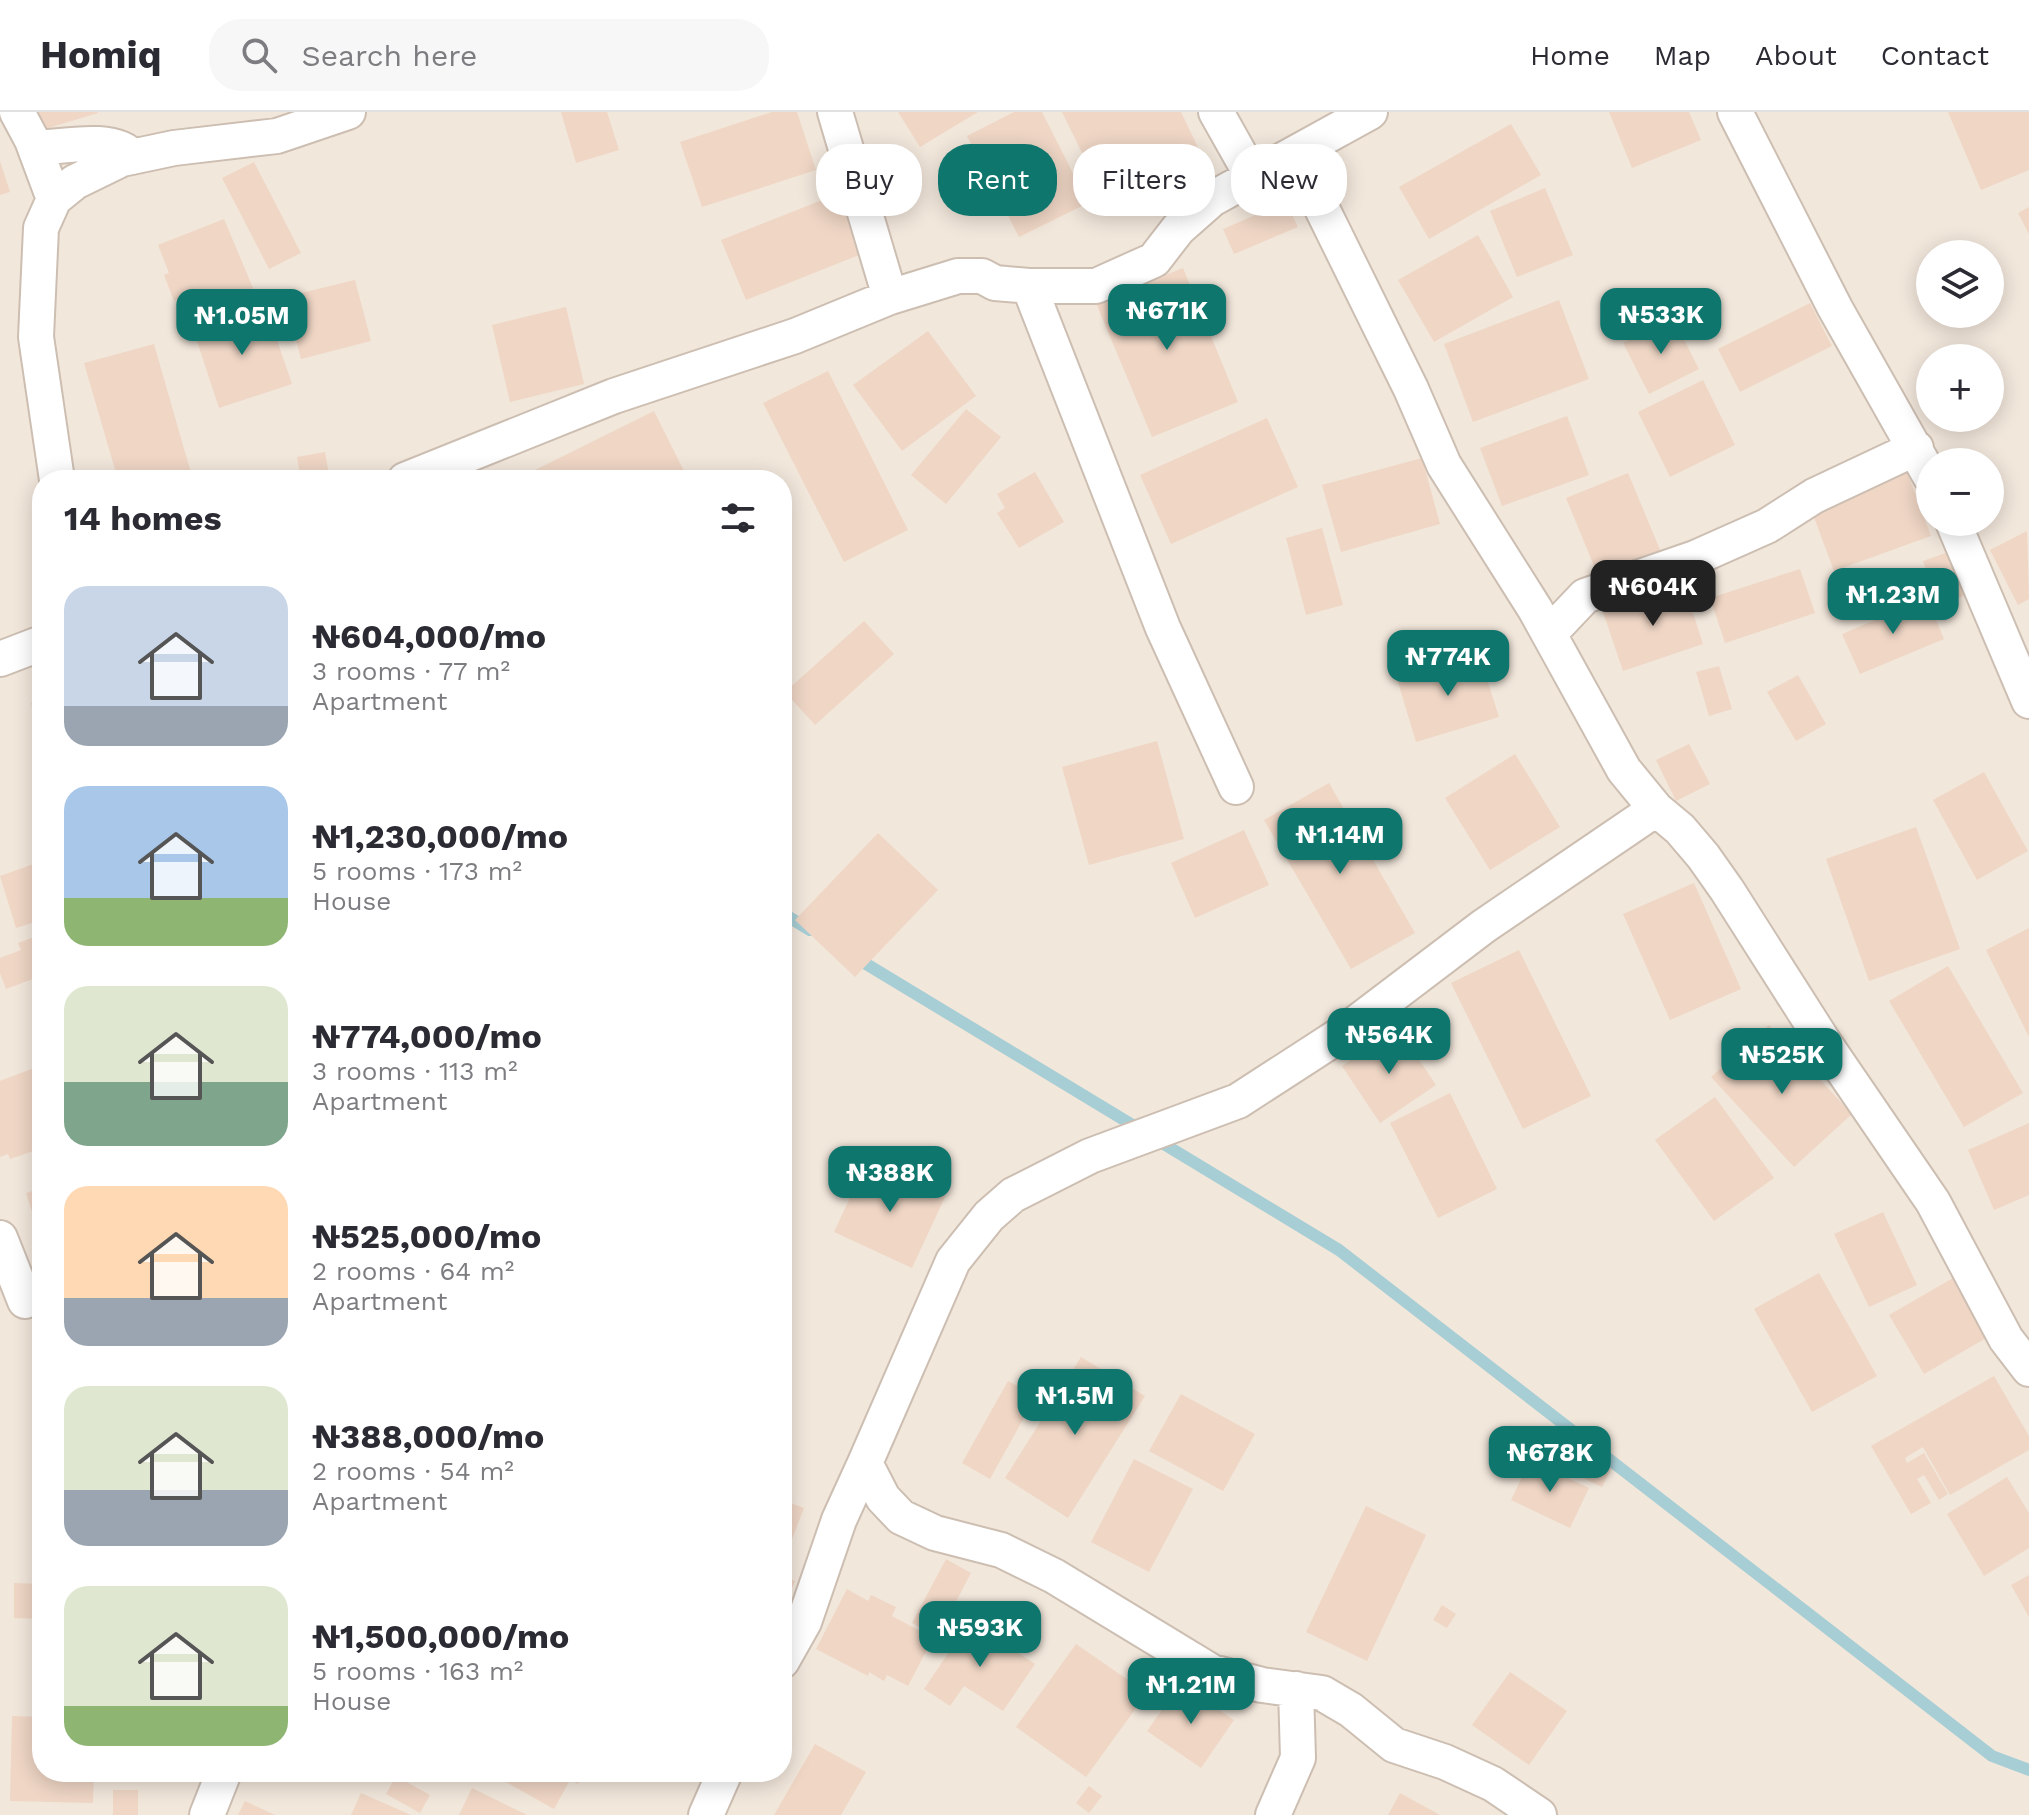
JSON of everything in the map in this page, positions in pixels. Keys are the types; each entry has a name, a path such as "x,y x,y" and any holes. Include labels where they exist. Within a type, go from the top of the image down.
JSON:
{"street":[{"path":"17,112 36,148 54,199"},
{"path":"56,470 36,337 41,228 54,199 75,182 122,159 174,148 277,136 348,112"},
{"path":"835,112 890,297"},
{"path":"1216,112 1234,144"},
{"path":"1313,144 1370,112"},
{"path":"1735,112 1835,308 1916,450"},
{"path":"36,148 107,144 127,151 132,157"},
{"path":"430,470 614,396 795,336 890,297 958,276 982,276 995,283 1029,286 1096,286 1154,260 1178,229 1212,199 1231,188"},
{"path":"1326,216 1411,389 1444,465 1549,634 1624,770 1656,809 1680,829 1727,890 1825,1044 1933,1202 2006,1339 2029,1369"},
{"path":"1029,286 1163,628 1236,787"},
{"path":"1549,634 1585,596 1710,551 1767,526 1814,496 1916,464"},
{"path":"1959,536 2028,697"},
{"path":"1520,585 1585,596"},
{"path":"0,659 32,647"},
{"path":"792,1635 804,1622 839,1520 953,1261 989,1216 1013,1195 1090,1156 1238,1101 1330,1042 1484,926 1656,809"},
{"path":"0,1238 25,1301"},
{"path":"865,1463 883,1498 901,1517 935,1533 1001,1550 1054,1576 1212,1672 1262,1685 1322,1693 1351,1710 1394,1745 1445,1762 1493,1784 1539,1815"},
{"path":"1273,1815 1298,1758 1296,1689"},
{"path":"207,1815 220,1782"},
{"path":"706,1815 721,1782"}],"shaded area":[{"path":"0,112 2029,112 2029,1815 0,1815"}],"building":[{"path":"29,112 98,112 98,113 35,132"},
{"path":"561,112 607,112 619,150 576,163"},
{"path":"772,112 797,112 816,170 702,207 680,142"},
{"path":"898,112 978,112 922,146"},
{"path":"1014,112 1042,112 1073,173 1073,210 1019,237 1008,216 1057,216 1057,144 971,144 967,136"},
{"path":"1062,112 1181,112 1196,144 1078,144"},
{"path":"1609,112 1689,112 1701,140 1632,168"},
{"path":"1948,112 2029,112 2029,170 1981,190"},
{"path":"1511,124 1541,175 1429,239 1399,187"},
{"path":"0,161 10,192 0,195"},
{"path":"254,162 301,253 269,269 222,178"},
{"path":"1545,188 1573,255 1517,277 1490,211"},
{"path":"816,202 816,216 849,216 864,253 746,300 721,240"},
{"path":"2029,207 2029,234 2018,213"},
{"path":"1253,216 1293,216 1298,227 1234,254 1223,229"},
{"path":"224,219 253,288 187,316 180,298 174,301 164,275 169,273 158,245"},
{"path":"1478,235 1513,297 1434,342 1398,280"},
{"path":"1183,268 1238,402 1152,437 1096,303"},
{"path":"355,280 371,341 301,359 289,313 305,309 301,293"},
{"path":"1559,300 1589,379 1473,422 1444,344"},
{"path":"1810,303 1832,346 1740,392 1718,349"},
{"path":"265,305 292,384 219,408 193,329"},
{"path":"566,307 584,384 510,402 492,325"},
{"path":"1673,318 1699,369 1649,394 1623,343"},
{"path":"928,331 976,396 902,451 853,385"},
{"path":"154,344 190,470 115,470 84,363"},
{"path":"828,371 908,530 844,562 763,403"},
{"path":"1703,380 1735,445 1670,477 1638,412"},
{"path":"966,409 1001,437 946,504 911,475"},
{"path":"654,411 684,470 535,470"},
{"path":"1567,416 1589,475 1502,506 1480,448"},
{"path":"1267,418 1298,487 1171,544 1140,475"},
{"path":"325,452 328,470 299,470 297,457"},
{"path":"1422,458 1440,524 1341,552 1322,485"},
{"path":"1906,469 1916,496 1916,536 1931,536 1834,571 1809,504"},
{"path":"1035,472 1064,522 1019,548 997,513 1005,508 997,494"},
{"path":"1628,473 1661,552 1599,578 1566,498"},
{"path":"1322,528 1343,605 1306,615 1286,538"},
{"path":"2027,531 2029,599 2018,605 1990,550"},
{"path":"1954,550 1971,593 1939,605 1923,561"},
{"path":"1800,569 1815,613 1725,643 1710,598"},
{"path":"1684,585 1703,644 1623,671 1603,612"},
{"path":"1927,598 1944,639 1860,674 1842,634"},
{"path":"864,621 894,654 815,725 792,700 792,686"},
{"path":"1479,654 1499,717 1416,742 1397,679"},
{"path":"1719,666 1732,709 1709,716 1696,672"},
{"path":"1798,675 1826,724 1796,741 1767,692"},
{"path":"1157,741 1184,839 1089,865 1062,767"},
{"path":"1689,744 1710,784 1676,801 1656,760"},
{"path":"1515,754 1560,827 1490,870 1445,798"},
{"path":"1984,772 2028,851 1977,880 1933,800"},
{"path":"1329,783 1415,933 1351,969 1264,820"},
{"path":"1916,827 1960,949 1869,981 1826,859"},
{"path":"1244,830 1269,885 1195,918 1171,863"},
{"path":"878,833 938,890 855,977 795,920"},
{"path":"32,865 32,923 16,928 0,876"},
{"path":"1694,883 1741,989 1670,1020 1623,914"},
{"path":"2029,928 2029,1037 1986,950"},
{"path":"32,938 32,979 6,989 0,973 0,958 21,950 18,943"},
{"path":"1519,950 1591,1096 1523,1129 1451,983"},
{"path":"1948,966 2023,1093 1964,1127 1889,1001"},
{"path":"1769,1025 1852,1114 1794,1167 1711,1077"},
{"path":"1398,1028 1436,1085 1380,1123 1342,1066"},
{"path":"32,1069 32,1151 10,1159 8,1154 0,1157 0,1081"},
{"path":"1450,1093 1497,1189 1438,1218 1390,1123"},
{"path":"1715,1097 1774,1178 1714,1221 1655,1140"},
{"path":"2029,1123 2029,1195 1994,1210 1968,1150"},
{"path":"868,1159 946,1195 912,1268 834,1232"},
{"path":"32,1191 32,1212 26,1193"},
{"path":"1883,1212 1917,1285 1869,1307 1834,1234"},
{"path":"1819,1273 1877,1376 1812,1412 1754,1309"},
{"path":"1960,1274 1995,1333 1924,1374 1889,1315"},
{"path":"1081,1357 1145,1396 1068,1518 1005,1478"},
{"path":"1994,1376 2029,1436 2029,1450 1950,1495 1923,1447 1905,1458 1907,1463 1924,1453 1948,1494 1939,1500 1924,1475 1917,1479 1931,1503 1911,1514 1871,1446"},
{"path":"1008,1381 1036,1396 990,1479 962,1463"},
{"path":"1181,1394 1255,1434 1223,1491 1149,1451"},
{"path":"1571,1450 1611,1469 1602,1487 1562,1468"},
{"path":"1134,1459 1193,1489 1149,1572 1091,1542"},
{"path":"1530,1460 1589,1488 1570,1528 1511,1500"},
{"path":"2007,1477 2029,1513 2029,1548 1984,1576 1947,1514"},
{"path":"792,1504 804,1508 792,1539"},
{"path":"1366,1506 1426,1535 1367,1661 1306,1632"},
{"path":"946,1559 971,1573 938,1636 912,1623"},
{"path":"2029,1575 2029,1617 2011,1585"},
{"path":"14,1583 32,1584 32,1619 14,1618"},
{"path":"847,1589 868,1601 871,1595 896,1607 892,1616 933,1638 908,1686 887,1675 884,1681 869,1672 868,1676 816,1649"},
{"path":"1442,1605 1456,1614 1447,1628 1433,1620"},
{"path":"970,1621 1035,1664 1003,1711 964,1686 950,1706 924,1689"},
{"path":"1076,1644 1147,1693 1086,1777 1016,1727"},
{"path":"1510,1672 1567,1711 1529,1765 1472,1725"},
{"path":"1180,1684 1234,1720 1201,1768 1147,1731"},
{"path":"12,1716 32,1717 32,1782 94,1782 93,1803 10,1801"},
{"path":"815,1744 866,1772 841,1815 774,1815"},
{"path":"393,1782 407,1782 430,1795 420,1813 386,1794"},
{"path":"506,1782 569,1782 554,1809"},
{"path":"1089,1786 1102,1796 1089,1813 1076,1803"},
{"path":"472,1788 527,1815 459,1815"},
{"path":"113,1790 138,1790 138,1815 113,1815"},
{"path":"361,1793 411,1815 351,1815"},
{"path":"1400,1793 1440,1815 1388,1815"},
{"path":"245,1801 275,1815 238,1815"}],"waterway":[{"path":"792,919 810,930"},
{"path":"853,956 1339,1250 1992,1756 2029,1770"}]}
